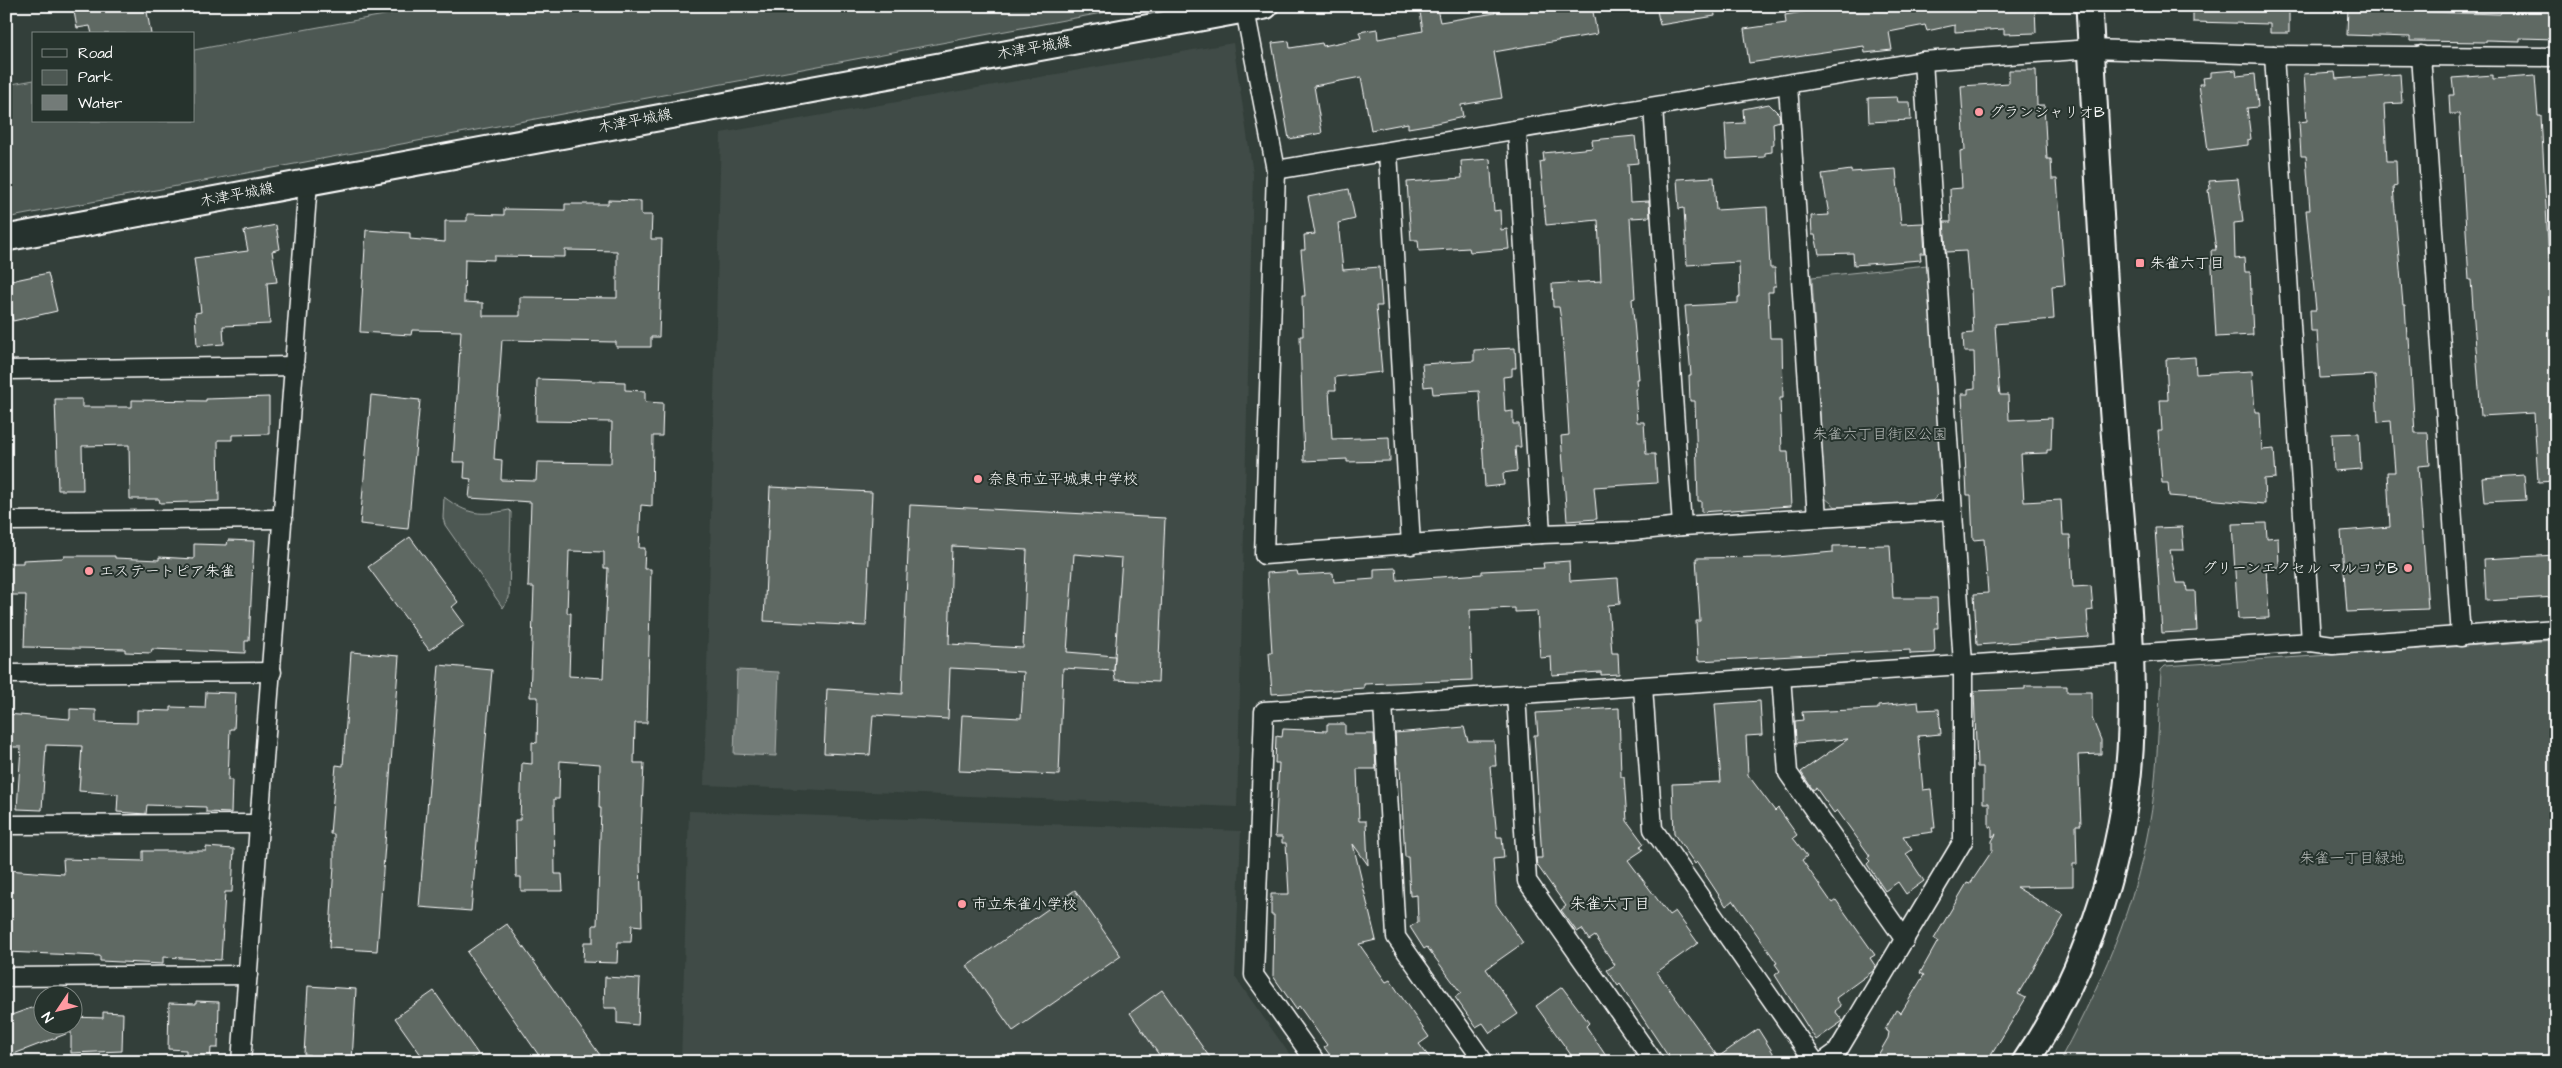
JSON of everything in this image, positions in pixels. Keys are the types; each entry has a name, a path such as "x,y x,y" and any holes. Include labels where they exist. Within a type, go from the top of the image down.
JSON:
{"main road":[{"path":"2025,1062 2059,1005 2089,938 2118,836 2126,788 2131,733 2130,654 2112,400 2089,6"},
{"name":"木津平城線","path":"6,238 1255,8"}],"street":[{"path":"1255,8 1276,170 1264,555 1541,534 1632,531 1682,526 1952,510"},
{"path":"1276,170 1517,131 1923,61 2091,49 2274,56 2556,57"},
{"path":"2274,56 2311,642"},
{"path":"2421,56 2461,637"},
{"path":"1823,1062 1837,1052 1963,841 1963,664 1923,61"},
{"path":"1788,85 1817,518"},
{"path":"1653,107 1682,526"},
{"path":"1517,131 1541,534"},
{"path":"1388,152 1411,545"},
{"path":"240,1062 272,672 308,182"},
{"path":"6,370 295,366"},
{"path":"6,520 283,519"},
{"path":"1316,1062 1254,975 1264,711 1963,664 2311,642 2333,645 2556,629"},
{"path":"6,674 272,672"},
{"path":"1781,676 1788,773 1905,940"},
{"path":"1643,687 1653,829 1815,1062"},
{"path":"1516,694 1526,881 1654,1062"},
{"path":"1383,703 1396,937 1484,1062"},
{"path":"6,825 260,824"},
{"path":"6,977 248,975"}],"shaded area":[{"name":"奈良市立平城東中学校","path":"1233,43 1253,174 1237,807 704,785 721,133"},
{"name":"市立朱雀小学校","path":"689,811 1241,831 1235,977 1295,1062 681,1062"}],"green space":[{"path":"433,6 1139,6 6,218 6,85 32,80 32,122 195,122 195,50"},
{"name":"朱雀六丁目街区公園","path":"1927,265 1942,491 1932,501 1836,507 1825,498 1812,277"},
{"path":"444,497 467,511 490,513 509,510 511,512 509,598 503,608 445,525 443,518"},
{"name":"朱雀一丁目緑地","path":"2556,640 2556,1062 2066,1062 2062,1056 2108,961 2121,929 2142,861 2154,792 2161,670 2165,666"}],"water":[{"path":"737,670 779,672 776,756 734,754"}],"building":[{"path":"73,6 146,6 151,32 92,32 90,26 77,28"},
{"path":"1494,6 1592,6 1597,34 1494,52 1502,98 1461,105 1463,117 1432,124 1408,128 1408,123 1371,130 1361,77 1314,86 1322,133 1289,139 1272,43 1289,41 1290,48 1322,43 1323,46 1361,38 1359,32 1377,29 1378,39 1423,31 1420,12 1437,9 1440,22 1495,13"},
{"path":"1656,6 1714,6 1715,16 1660,25"},
{"path":"1819,6 1848,6 1849,9 1870,6 2035,6 2036,33 2004,34 2004,29 1955,32 1955,25 1927,31 1925,25 1889,32 1892,50 1865,53 1864,46 1749,63 1744,29 1786,23 1785,15 1820,9"},
{"path":"2193,6 2289,6 2289,33 2270,33 2270,24 2193,22"},
{"path":"2348,6 2426,6 2426,12 2500,14 2501,12 2523,12 2523,6 2544,6 2544,9 2556,9 2556,39 2520,38 2520,41 2486,40 2486,42 2410,41 2410,37 2347,35"},
{"path":"2009,70 2036,70 2037,105 2044,105 2047,159 2051,159 2052,179 2057,179 2065,285 2052,286 2054,319 1995,324 2000,395 2008,395 2009,420 2052,418 2051,450 2047,450 2047,453 2021,454 2024,502 2061,500 2063,535 2070,535 2073,587 2091,586 2093,610 2087,611 2089,637 1977,645 1974,594 1988,593 1984,539 1973,540 1971,495 1967,495 1962,394 1968,394 1968,389 1975,388 1974,352 1964,352 1963,334 1973,333 1971,289 1969,289 1966,251 1946,252 1944,222 1951,222 1950,189 1962,188 1960,151 1965,150 1961,86 2009,83"},
{"path":"2236,70 2237,76 2255,74 2258,107 2247,108 2251,139 2248,140 2248,145 2208,150 2199,84 2204,84 2203,78 2211,77 2211,72"},
{"path":"2335,72 2336,79 2400,74 2402,103 2384,104 2387,161 2396,161 2397,186 2393,187 2403,305 2405,305 2407,338 2409,338 2415,433 2428,433 2430,465 2418,466 2428,609 2347,612 2341,531 2390,527 2387,472 2395,472 2391,421 2378,422 2375,375 2320,378 2317,331 2311,331 2310,310 2316,310 2306,210 2310,210 2306,156 2301,156 2299,122 2307,121 2304,74"},
{"path":"2493,75 2493,79 2535,76 2538,116 2541,116 2552,291 2556,291 2556,481 2538,482 2534,413 2481,416 2471,280 2469,280 2459,114 2450,114 2449,95 2454,95 2452,78"},
{"path":"1897,97 1898,102 1910,102 1911,120 1869,122 1868,98"},
{"path":"1769,104 1779,114 1780,121 1773,123 1774,144 1772,145 1772,152 1765,153 1765,157 1727,159 1725,124 1744,123 1743,109"},
{"path":"1635,136 1638,163 1628,164 1630,202 1649,201 1650,217 1630,218 1635,298 1632,299 1639,379 1636,379 1637,389 1635,389 1637,422 1644,422 1646,454 1655,454 1657,483 1594,487 1597,519 1567,521 1561,436 1569,435 1567,403 1561,320 1559,307 1553,307 1552,284 1601,281 1598,220 1546,225 1540,162 1544,161 1543,153 1593,148 1592,140"},
{"path":"1490,159 1494,211 1500,210 1501,230 1507,229 1509,249 1470,252 1469,248 1419,251 1418,240 1411,240 1407,182 1462,178 1461,161"},
{"path":"1896,169 1901,224 1923,223 1925,253 1920,253 1921,260 1854,265 1853,253 1819,254 1815,235 1812,235 1811,216 1829,215 1822,174 1851,170 1851,172"},
{"path":"1714,177 1716,210 1767,207 1770,268 1775,268 1776,286 1773,286 1773,292 1768,292 1770,338 1782,338 1783,398 1780,398 1782,451 1788,451 1791,506 1701,512 1701,501 1698,501 1695,401 1690,401 1689,375 1691,375 1685,306 1738,303 1738,297 1740,297 1739,262 1687,265 1684,208 1679,209 1677,179"},
{"path":"2238,179 2243,222 2234,223 2235,259 2244,258 2245,272 2250,272 2253,335 2216,337 2211,250 2216,250 2208,190 2210,189 2209,181"},
{"path":"1349,189 1355,219 1338,223 1343,270 1379,267 1382,306 1376,306 1382,372 1335,377 1336,390 1329,390 1332,439 1389,437 1390,461 1347,462 1347,459 1304,461 1300,336 1303,336 1302,296 1305,296 1301,250 1305,250 1304,235 1315,234 1308,197"},
{"path":"608,200 641,201 641,215 652,215 651,239 662,239 659,337 651,337 651,347 616,347 616,342 502,340 494,459 502,460 501,480 536,481 537,462 611,463 612,422 536,421 537,379 625,382 625,390 645,391 645,402 663,403 662,436 653,436 652,506 641,505 639,548 645,548 644,569 651,569 647,723 635,723 634,763 644,763 640,860 642,926 632,925 631,942 618,942 617,963 583,962 584,942 593,942 593,925 597,925 601,808 599,808 600,764 560,761 559,799 554,799 555,874 562,874 563,891 521,891 521,877 516,877 515,820 520,820 522,763 532,764 532,742 537,743 538,697 530,697 534,587 528,587 531,502 469,498 471,479 464,478 465,462 453,462 461,331 412,330 411,335 360,332 366,230 410,233 410,239 445,242 445,221 467,221 467,214 504,215 504,209 565,210 565,204 608,204","holes":["565,250 617,251 617,298 520,297 520,316 483,316 483,303 464,302 465,259 494,260 494,256 565,257","569,551 604,552 604,568 608,568 603,678 569,676 571,613 567,613"]},
{"path":"276,225 280,249 272,251 277,282 267,283 270,324 223,326 224,344 197,346 195,313 201,312 194,258 248,251 244,231"},
{"path":"48,273 57,311 13,321 6,294 6,282"},
{"path":"1515,348 1516,368 1512,368 1512,376 1503,377 1505,412 1513,411 1513,424 1519,424 1521,447 1515,447 1517,471 1503,473 1504,485 1485,487 1479,391 1433,394 1432,386 1424,387 1422,364 1474,361 1474,350"},
{"path":"2195,357 2196,374 2252,371 2255,412 2260,412 2262,450 2274,449 2276,478 2264,479 2265,504 2169,496 2168,483 2162,483 2158,431 2162,431 2160,400 2168,400 2166,359"},
{"path":"371,395 420,400 408,529 360,524"},
{"path":"269,397 269,434 232,435 232,440 218,440 219,501 160,503 159,499 130,499 129,445 82,446 83,490 58,490 55,399 82,399 82,407 132,407 132,400 206,401 206,399"},
{"path":"2359,433 2361,469 2334,471 2332,434"},
{"path":"2524,475 2526,500 2484,502 2482,478"},
{"path":"770,487 872,492 866,626 764,621"},
{"path":"910,505 1165,518 1158,682 1115,680 1114,671 1063,668 1059,775 959,771 962,715 1021,718 1024,672 950,668 948,719 873,715 870,755 824,753 827,689 902,694","holes":["952,546 1027,550 1023,648 949,644","1074,554 1122,558 1114,671 1115,656 1067,652"]},
{"path":"2266,523 2267,538 2278,537 2279,567 2266,568 2269,618 2238,619 2232,524"},
{"path":"2182,527 2184,550 2170,550 2176,583 2186,583 2187,591 2195,591 2197,631 2162,633 2155,528"},
{"path":"410,537 458,602 452,607 465,625 429,650 368,567"},
{"path":"228,540 254,541 249,641 245,641 245,653 152,649 151,653 125,652 125,649 24,647 26,595 6,595 6,563 23,563 23,560 64,558 64,556 115,556 115,558 159,560 159,557 194,559 194,544 227,545"},
{"path":"1890,545 1893,598 1937,598 1938,628 1934,628 1935,653 1910,654 1910,650 1698,661 1696,621 1700,621 1696,558 1777,557 1833,552 1833,546"},
{"path":"2556,555 2556,597 2486,601 2484,559"},
{"path":"1569,561 1570,581 1618,578 1620,604 1608,605 1612,653 1618,653 1619,674 1601,675 1601,672 1552,675 1551,657 1540,658 1537,611 1515,612 1515,608 1470,610 1472,680 1364,684 1364,688 1272,694 1269,653 1272,653 1267,573 1297,571 1298,575 1333,573 1334,582 1374,579 1374,569 1396,568 1397,580 1482,574 1482,571 1544,568 1543,563"},
{"path":"351,652 399,656 377,951 329,948 334,865 334,834 330,834 336,765 343,766"},
{"path":"439,665 492,670 471,911 419,907"},
{"path":"2025,686 2067,686 2067,692 2092,692 2092,718 2101,740 2101,754 2078,755 2081,825 2076,825 2077,864 2073,864 2073,886 2016,887 2064,916 2018,994 2026,998 1987,1062 1874,1062 1888,1038 1889,1032 1885,1030 1896,1010 1901,1013 1924,975 1920,973 1938,941 1934,939 1967,883 1970,884 1992,851 1992,841 1996,834 1992,837 1992,827 1989,827 1989,803 1983,803 1983,767 1977,767 1974,691 2025,689"},
{"path":"206,692 236,693 234,729 230,729 228,780 232,780 231,813 206,812 206,807 147,805 146,814 117,812 118,794 79,791 82,746 46,745 42,810 17,809 21,747 6,747 6,714 70,719 70,709 96,710 96,722 137,723 137,710 171,711 171,707 205,708"},
{"path":"1760,701 1762,735 1746,736 1748,775 1775,811 1778,808 1797,835 1793,838 1807,856 1802,860 1832,903 1836,900 1875,955 1870,958 1876,967 1873,971 1836,998 1841,1006 1835,1011 1843,1021 1816,1040 1775,975 1780,971 1775,964 1777,963 1733,900 1726,906 1697,862 1695,864 1674,834 1672,784 1721,782 1715,704"},
{"path":"1918,702 1919,710 1939,709 1941,734 1918,736 1923,790 1931,789 1935,828 1932,828 1933,832 1903,836 1912,850 1906,854 1924,881 1906,894 1898,882 1885,891 1867,864 1870,861 1867,858 1870,856 1837,810 1834,813 1816,788 1813,790 1801,772 1848,739 1796,743 1795,721 1803,720 1802,712 1878,709 1878,706"},
{"path":"1619,708 1621,777 1624,777 1627,821 1644,844 1640,846 1643,850 1628,860 1669,915 1675,911 1698,943 1657,972 1718,1057 1758,1029 1779,1062 1672,1062 1620,984 1618,986 1607,970 1615,965 1595,936 1589,940 1582,929 1577,932 1561,910 1566,906 1537,865 1536,858 1542,858 1534,735 1538,735 1536,713"},
{"path":"1327,724 1345,724 1345,734 1374,734 1376,769 1357,769 1359,821 1366,821 1368,865 1353,844 1376,940 1359,944 1386,982 1390,980 1429,1037 1419,1044 1433,1062 1335,1062 1324,1047 1327,1045 1299,1006 1296,1009 1273,976 1274,915 1271,915 1271,894 1289,894 1286,843 1282,843 1282,837 1275,837 1279,763 1275,763 1276,736 1282,737 1283,729 1327,731"},
{"path":"1464,727 1468,741 1494,741 1496,766 1490,766 1497,837 1502,837 1504,858 1493,859 1496,904 1523,943 1486,969 1518,1014 1490,1033 1483,1023 1476,1027 1455,997 1461,993 1427,947 1424,949 1410,927 1418,922 1417,895 1410,896 1408,857 1405,857 1400,768 1397,768 1395,733"},
{"path":"206,847 234,849 232,892 225,892 221,960 163,957 163,964 100,961 100,956 6,952 6,870 64,874 63,859 143,861 143,851 206,851"},
{"path":"1075,890 1121,956 1013,1031 967,966"},
{"path":"507,924 600,1055 590,1062 550,1062 544,1054 540,1057 467,952"},
{"path":"605,977 640,979 638,1025 617,1023 617,1008 604,1008"},
{"path":"308,986 356,989 352,1062 310,1062 310,1055 304,1054"},
{"path":"1562,987 1589,1023 1586,1026 1610,1062 1576,1062 1536,1006"},
{"path":"1162,990 1213,1062 1164,1062 1130,1013"},
{"path":"434,991 478,1054 467,1062 426,1062 395,1018"},
{"path":"196,1001 219,1002 218,1048 211,1048 210,1062 186,1062 186,1050 168,1049 169,1003 196,1004"},
{"path":"32,1008 32,1036 61,1036 6,1057 6,1017"},
{"path":"103,1012 123,1013 122,1051 71,1053 71,1036 82,1036 82,1017 103,1018"}],"place":[{"name":"グランシャリオB","path":"1979,112"},
{"name":"朱雀六丁目","path":"2140,263"},
{"name":"奈良市立平城東中学校","path":"978,479"},
{"name":"グリーンエクセル マルコウB","path":"2408,568"},
{"name":"エステートピア朱雀","path":"89,571"},
{"name":"市立朱雀小学校","path":"962,904"}],"district":[{"name":"朱雀六丁目","path":"1610,904"}]}
